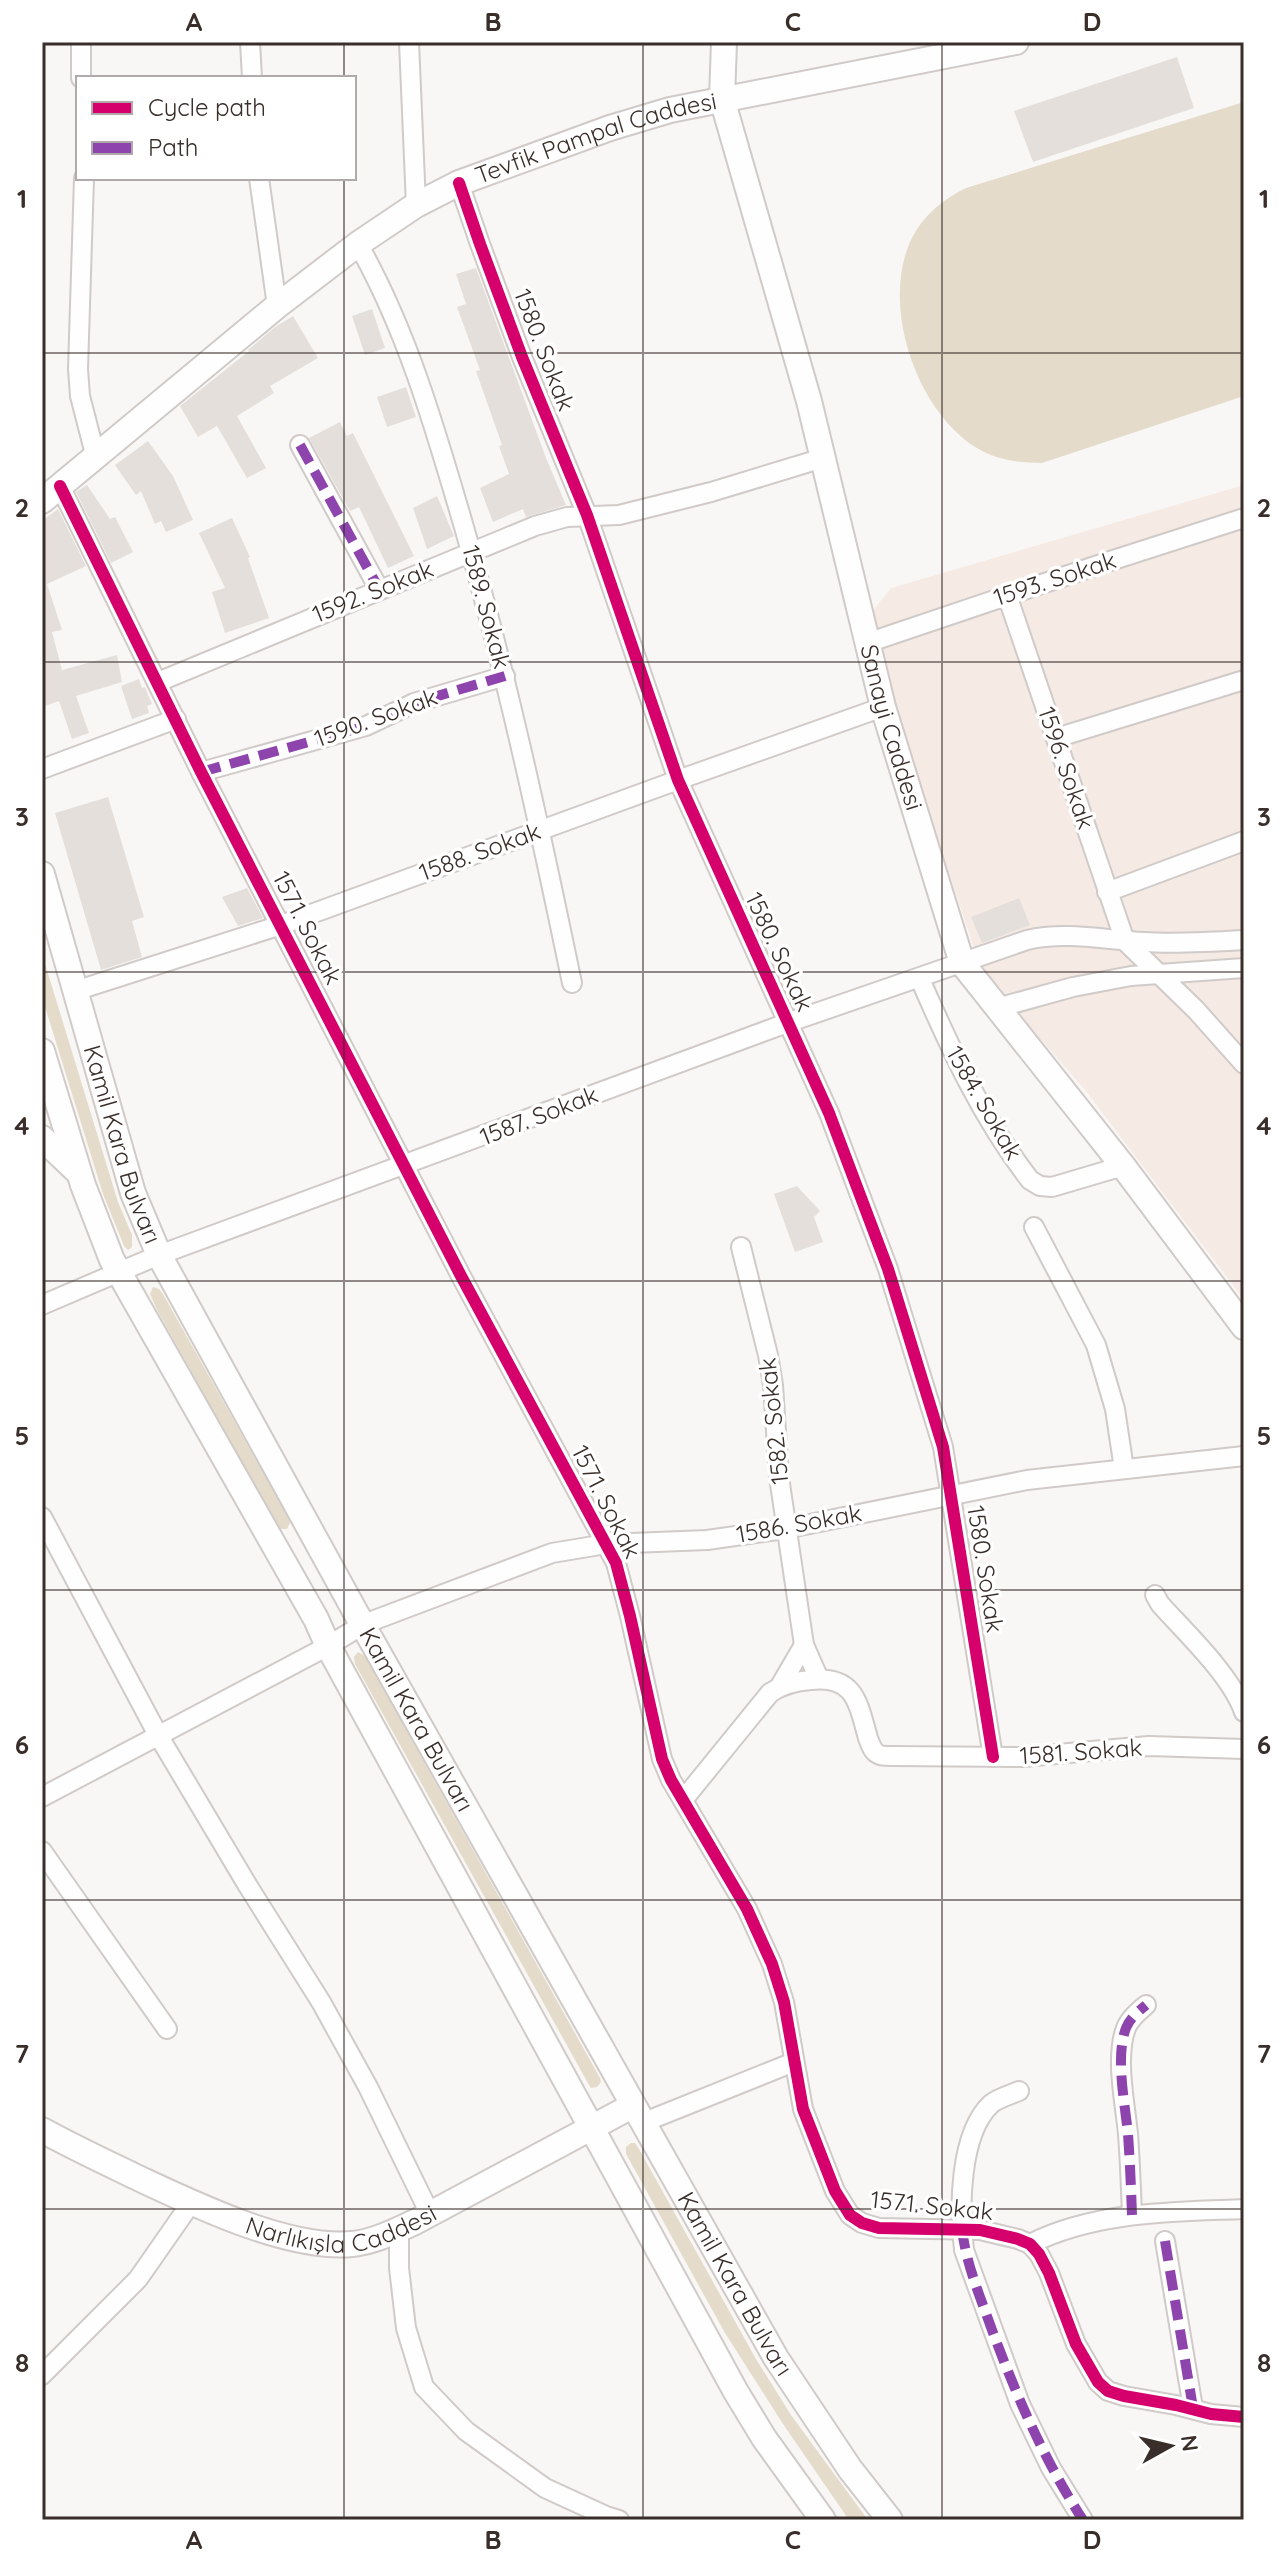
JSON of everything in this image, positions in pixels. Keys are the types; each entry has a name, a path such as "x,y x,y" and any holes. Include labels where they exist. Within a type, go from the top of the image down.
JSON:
{"main road":[{"name":"Sanayi Caddesi","path":"724,42 722,99 775,276 883,707 962,963 1123,1166 1244,1327"},
{"name":"Tevfik Pampal Caddesi","path":"51,494 277,306 358,244 416,205 459,183 610,128 670,110 1007,43"},
{"name":"Kamil Kara Bulvarı","path":"42,874 133,1193 159,1255 776,2358 850,2469 890,2520"},
{"name":"Kamil Kara Bulvarı","path":"42,1051 79,1174 118,1271 316,1619 736,2392 764,2438 823,2520"},
{"path":"42,1138 79,1174"},
{"name":"Narlıkışla Caddesi","path":"42,2130 191,2203 307,2242 350,2244 365,2242 430,2214 591,2127 637,2114"}],"street":[{"path":"81,42 81,76"},
{"path":"250,42 252,76"},
{"path":"409,42 416,205"},
{"path":"84,180 78,369 80,396 96,458"},
{"path":"259,180 277,306"},
{"name":"1580. Sokak","path":"459,183 522,357 587,515 678,780 829,1113 888,1269 943,1447 993,1757"},
{"name":"1589. Sokak","path":"358,244 393,310 412,359 472,552 505,676 572,983"},
{"path":"300,445 379,589"},
{"name":"1592. Sokak","path":"158,682 535,526 567,517 619,515 772,475 823,458"},
{"name":"1571. Sokak","path":"51,494 158,682 201,772 461,1276 616,1563 662,1759 761,1937 784,2002 803,2109 835,2191 850,2215 879,2228 980,2230 1030,2244"},
{"name":"1593. Sokak","path":"867,643 1244,518"},
{"name":"1596. Sokak","path":"1007,595 1125,941"},
{"name":"1590. Sokak","path":"201,772 366,726 414,703 505,676"},
{"path":"1056,738 1244,680"},
{"name":"1588. Sokak","path":"75,991 281,925 883,707"},
{"path":"42,769 176,719"},
{"path":"1107,892 1244,841"},
{"name":"1587. Sokak","path":"42,1305 159,1255 787,1023 1043,937 1075,935 1125,941 1178,942 1244,940"},
{"path":"1125,941 1196,1010 1244,1064"},
{"path":"997,1008 1098,982 1159,973 1244,968"},
{"name":"1584. Sokak","path":"920,979 958,1066 1030,1180 1040,1186 1052,1187 1123,1166"},
{"path":"1034,1227 1096,1345 1115,1409 1124,1469"},
{"name":"1582. Sokak","path":"741,1247 773,1385 785,1529 804,1645 819,1679"},
{"name":"1586. Sokak","path":"42,1797 364,1624 552,1553 606,1544 707,1540 785,1529 1027,1480 1244,1456"},
{"path":"42,1517 158,1735 321,2002 368,2087 430,2214"},
{"path":"1155,1595 1223,1677 1244,1712"},
{"path":"683,1800 770,1693 780,1686 804,1645"},
{"path":"780,1686 819,1679"},
{"name":"1581. Sokak","path":"819,1679 833,1679 852,1692 871,1746 878,1754 890,1756 1023,1757 1149,1746 1244,1749"},
{"path":"42,1851 167,2029"},
{"path":"1132,2215 1123,2040 1133,2016 1146,2005"},
{"path":"637,2114 794,2062"},
{"path":"1019,2091 992,2103 975,2127 968,2147 962,2229 970,2270 1020,2404 1051,2468 1083,2520"},
{"path":"42,2375 138,2279 191,2203"},
{"path":"1244,2209 1132,2215 1061,2230 1030,2244 1049,2273 1076,2344 1098,2382 1108,2391 1211,2414 1244,2417"},
{"path":"399,2229 399,2268 406,2328 424,2387 466,2431 545,2488 619,2520"},
{"path":"1165,2241 1193,2408"}],"shaded area":[{"path":"1244,102 1244,396 1042,463 1000,458 977,448 956,432 923,386 903,330 901,273 908,247 924,219 966,188"},
{"path":"1244,485 1244,1300 1085,1090 982,972 887,687 869,615 891,588"},
{"path":"42,954 118,1202 132,1235 132,1247 128,1250 103,1194 42,997"},
{"path":"153,1287 163,1294 289,1519 287,1529 280,1529 275,1522 157,1310 150,1294"},
{"path":"358,1652 365,1656 600,2078 597,2087 591,2088 589,2085 355,1664 354,1657"},
{"path":"631,2143 639,2149 756,2359 791,2415 868,2520 849,2520 725,2333 626,2154 626,2147"}],"building":[{"path":"1177,57 1194,108 1033,162 1014,111"},
{"path":"476,268 566,505 526,517 523,509 493,522 480,488 509,474 476,371 480,370 457,307 466,304 456,274"},
{"path":"372,309 385,348 365,355 352,316"},
{"path":"293,316 318,358 270,386 274,393 237,416 266,468 247,478 217,426 198,437 180,406 275,327"},
{"path":"406,387 416,417 387,427 377,397"},
{"path":"340,422 347,436 353,433 414,556 388,568 359,507 350,511 309,438"},
{"path":"148,441 173,476 193,520 166,532 161,521 155,524 141,491 136,495 115,465"},
{"path":"87,485 110,519 115,517 133,552 111,563 76,492"},
{"path":"437,496 454,536 427,549 413,508"},
{"path":"58,509 86,566 47,584 62,630 52,632 62,670 117,655 122,682 76,696 89,733 72,739 59,701 42,707 42,521"},
{"path":"232,518 250,557 269,618 225,633 212,592 225,588 199,533"},
{"path":"139,679 152,704 147,706 149,713 132,719 121,686"},
{"path":"108,797 144,917 132,921 142,957 101,970 55,813"},
{"path":"247,888 263,918 238,926 222,897"},
{"path":"1019,898 1030,925 982,943 971,917"},
{"path":"797,1186 820,1211 814,1217 823,1242 795,1252 774,1194"}],"marked path":[{"path":"300,445 379,589"},
{"path":"201,772 366,726 414,703 505,676"},
{"path":"1132,2215 1121,2052 1128,2024 1146,2005"},
{"path":"962,2229 974,2280 1011,2380 1032,2428 1083,2520"},
{"path":"1165,2241 1193,2408"}],"cycle path":[{"path":"459,183 522,357 587,515 678,780 829,1113 888,1269 943,1447 993,1757"},
{"path":"60,486 201,772 461,1276 616,1563 662,1759 671,1780 747,1909 772,1964 784,2002 803,2109 835,2191 850,2215 879,2228 980,2230 1030,2244 1049,2273 1076,2344 1098,2382 1108,2391 1211,2414 1244,2417"}]}
